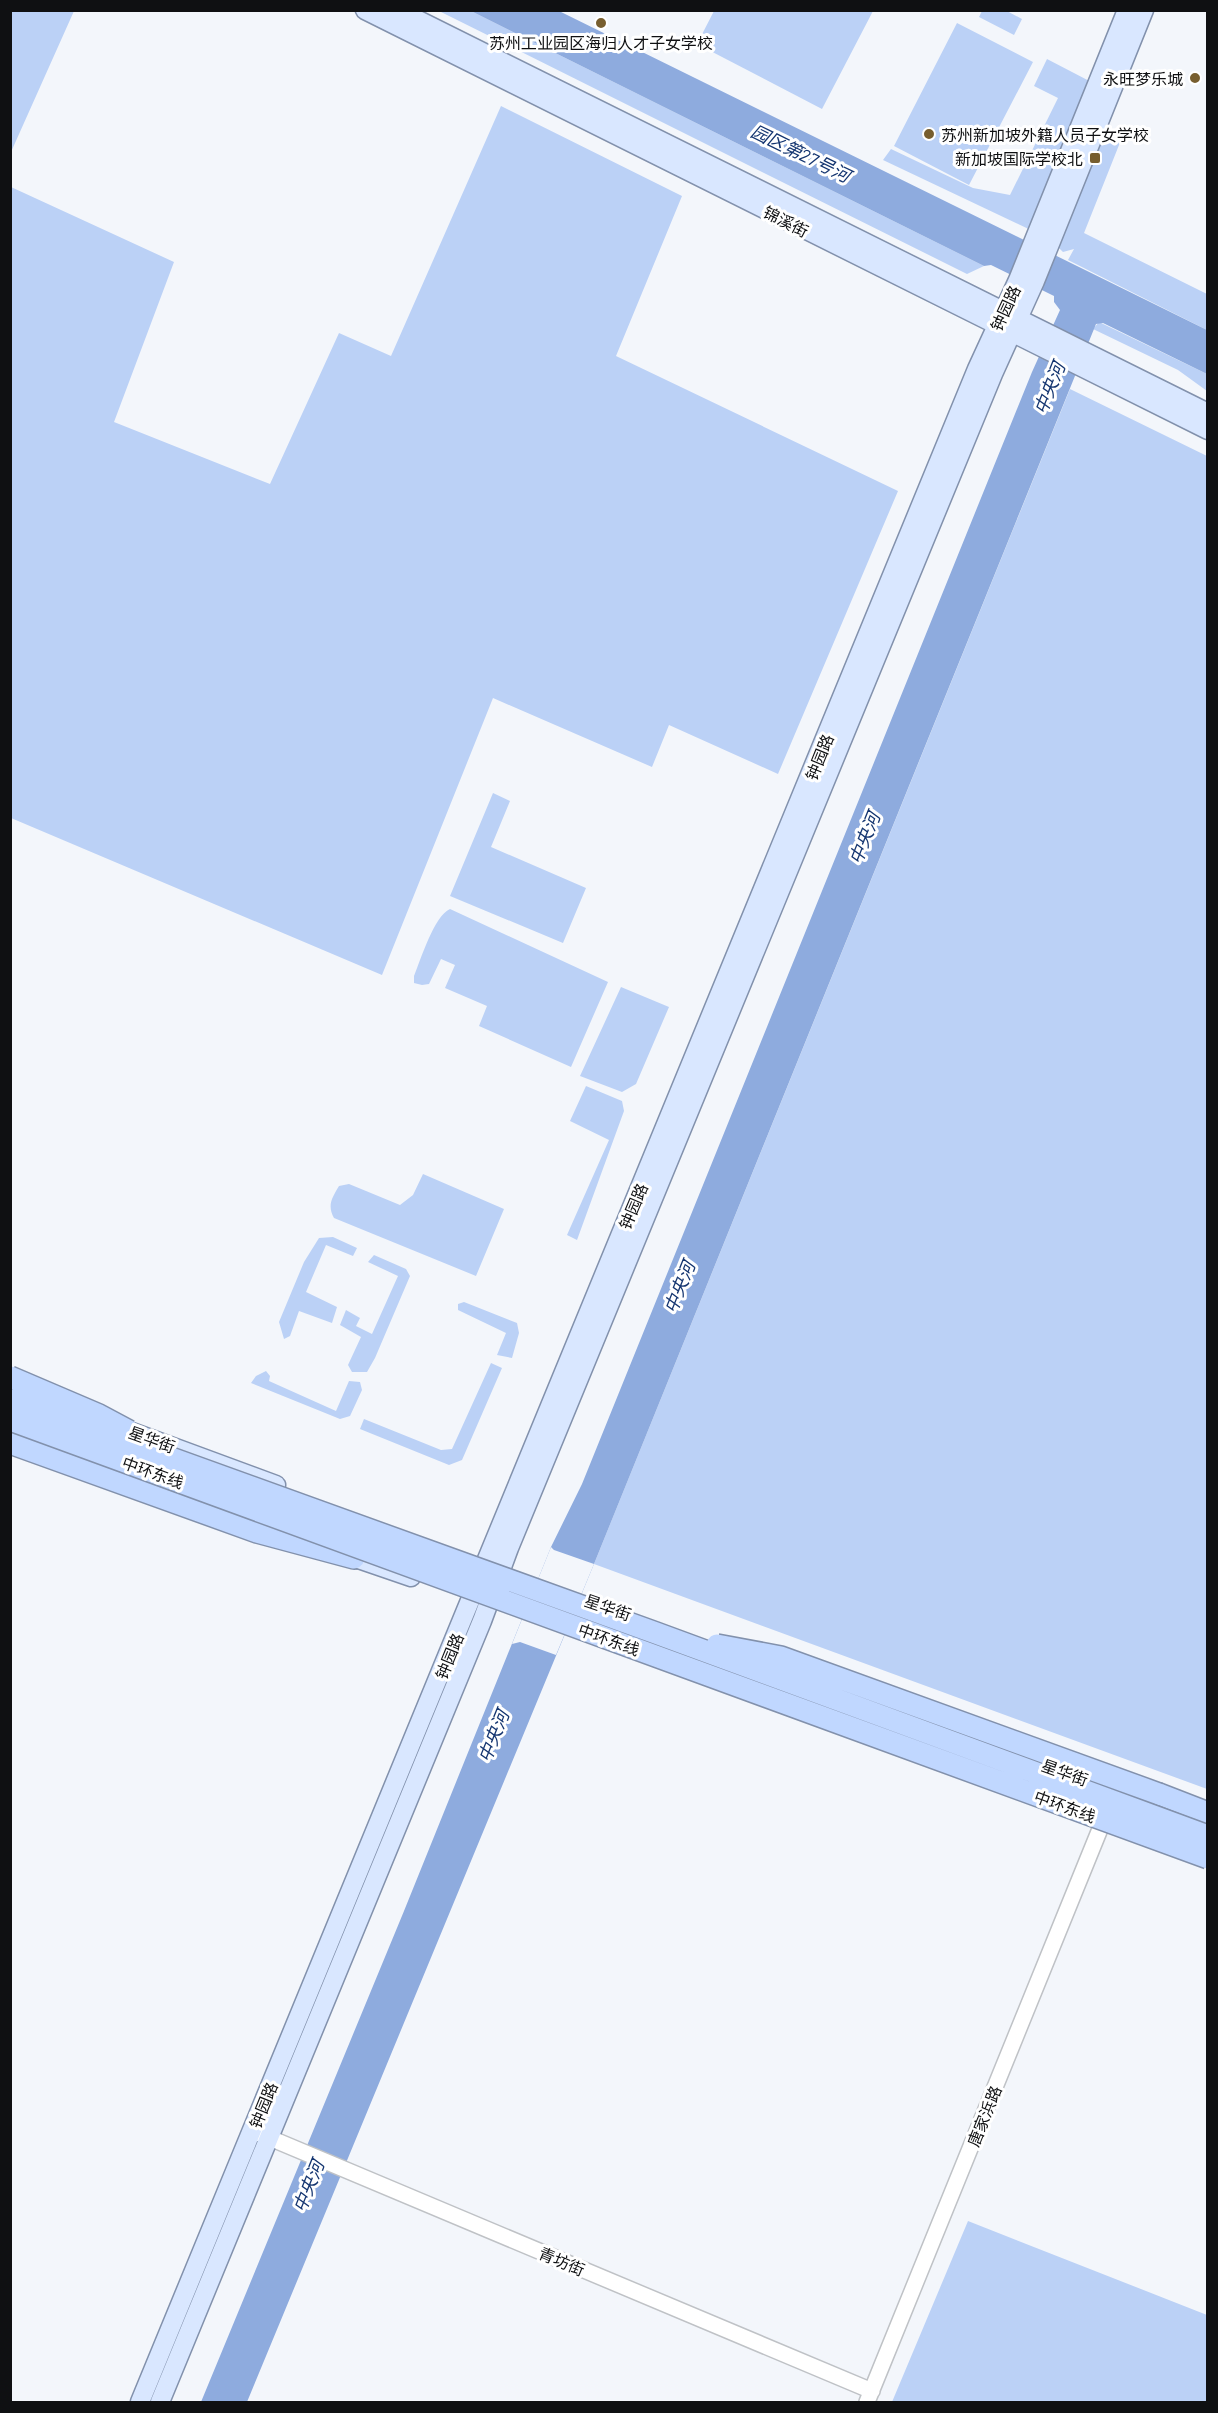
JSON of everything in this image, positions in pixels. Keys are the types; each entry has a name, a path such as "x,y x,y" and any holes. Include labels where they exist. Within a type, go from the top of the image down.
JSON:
{"highway":[{"path":"10,1377 99,1415 193,1465"},
{"name":"中环东线","path":"10,1400 656,1633 1208,1836"},
{"name":"中环东线","path":"10,1420 1208,1858"},
{"path":"10,1443 257,1532 354,1558"},
{"path":"656,1633 781,1657 1208,1813"}],"main road":[{"name":"锦溪街","path":"365,10 1007,321"},
{"name":"锦溪街","path":"398,10 1045,340 1208,413"},
{"name":"钟园路","path":"140,2403 260,2135 1007,321 1025,284 1127,10"},
{"name":"钟园路","path":"1042,242 1144,10"},
{"name":"锦溪街","path":"1084,359 1208,430"},
{"name":"星华街","path":"10,1386 493,1566 779,1666 1208,1825"},
{"path":"10,1430 354,1558 566,1632 1208,1869"},
{"name":"钟园路","path":"160,2403 260,2135"}],"street":[{"name":"唐家浜路","path":"869,2397 1100,1829"},
{"name":"青坊街","path":"260,2135 869,2397"}],"shaded area":[{"path":"714,10 873,11 822,109 697,44"},
{"path":"1005,10 1022,19 1014,35 979,17 982,11"},
{"path":"10,11 74,11 11,152"},
{"path":"439,11 471,11 984,266 967,274"},
{"path":"957,23 1033,62 969,185 894,146"},
{"path":"1047,59 1097,85 1037,233 883,160 891,149 973,188 1010,195 1058,98 1034,86"},
{"path":"501,106 682,196 616,356 898,491 778,774 669,725 652,767 493,698 382,975 11,818 11,187 174,262 114,422 270,484 339,333 391,356"},
{"path":"1106,129 1123,135 1084,233 1207,294 1207,330 1068,260 1074,249 1063,252 1056,245 1093,149"},
{"path":"1099,322 1207,374 1207,391 1178,370 1093,329"},
{"path":"1070,389 1207,456 1207,1789 594,1564"},
{"path":"493,793 510,801 491,847 586,888 563,943 450,896"},
{"path":"450,909 608,982 571,1067 479,1026 487,1006 445,988 455,965 441,959 429,984 414,983 414,976 433,929 444,913"},
{"path":"621,987 669,1007 636,1084 622,1092 580,1076"},
{"path":"586,1086 622,1101 624,1111 577,1240 567,1235 609,1140 570,1121"},
{"path":"423,1174 504,1209 476,1276 334,1218 332,1198 339,1186 349,1184 400,1205 413,1195"},
{"path":"333,1237 357,1248 353,1256 326,1245 306,1292 337,1307 332,1323 299,1311 290,1336 284,1339 279,1322 304,1262 319,1238"},
{"path":"374,1255 406,1269 410,1276 367,1372 352,1372 348,1365 361,1337 340,1325 346,1310 360,1318 356,1326 372,1334 398,1276 368,1262"},
{"path":"464,1302 517,1323 519,1333 512,1358 497,1355 506,1333 458,1310 458,1304"},
{"path":"491,1363 502,1368 462,1460 449,1465 360,1429 364,1419 441,1450 452,1449"},
{"path":"266,1371 270,1376 269,1381 336,1411 349,1381 360,1382 362,1390 350,1416 340,1419 251,1383 256,1376"},
{"path":"968,2221 1207,2315 1207,2402 892,2402"}],"water":[{"path":"471,11 559,11 1207,330 1207,374 1103,323 1096,324 594,1564 247,2402 201,2402 404,1911 551,1547 582,1484 1032,372 1060,310 1054,302 1054,296 991,265 984,266"}],"pier":[{"path":"551,1547 594,1564 556,1655 520,1642 512,1644"}],"place":[{"name":"苏州工业园区海归人才子女学校","path":"601,23"},
{"name":"永旺梦乐城","path":"1195,78"},
{"name":"苏州新加坡外籍人员子女学校","path":"929,134"},
{"name":"新加坡国际学校北","path":"1095,158"}],"water label":[{"name":"园区第27号河","path":"801,153"},
{"name":"中央河","path":"1049,388"},
{"name":"中央河","path":"864,838"},
{"name":"中央河","path":"679,1287"},
{"name":"中央河","path":"493,1736"},
{"name":"中央河","path":"308,2186"}]}
